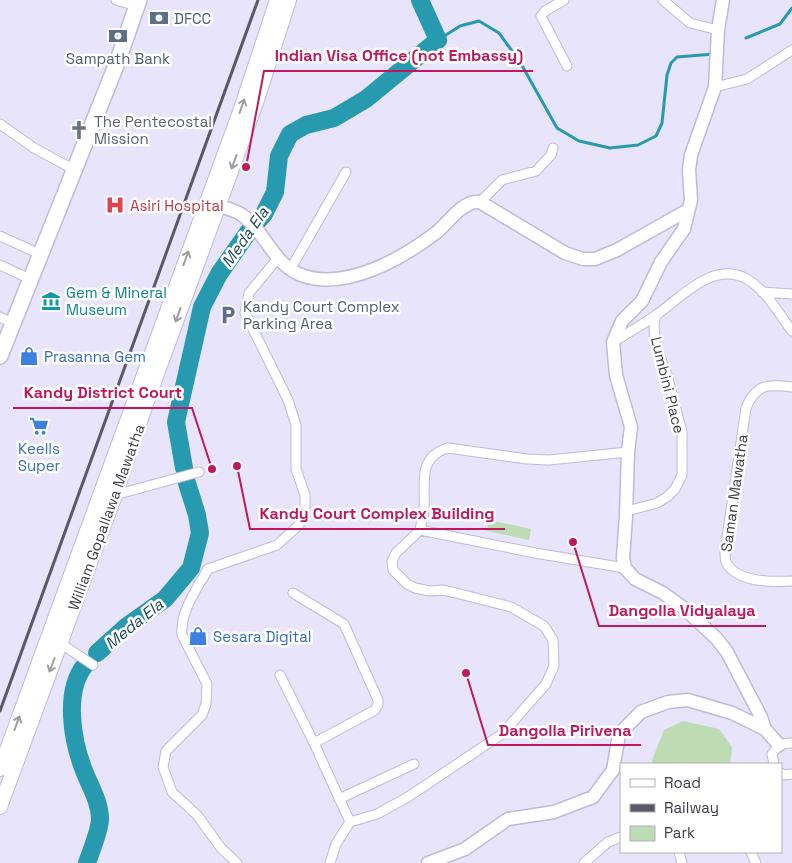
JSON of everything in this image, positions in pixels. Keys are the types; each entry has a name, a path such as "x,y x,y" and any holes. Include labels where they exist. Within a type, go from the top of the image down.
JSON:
{"highway":[{"path":"0,356 7,320 30,279 117,63 138,3"}],"main road":[{"name":"William Gopallawa Mawatha","path":"0,807 115,495 213,204 241,109 277,0"},
{"name":"William Gopallawa Mawatha","path":"0,769 213,204 256,103 289,0"}],"street":[{"path":"116,0 138,3"},
{"path":"564,0 545,11 541,16 566,66"},
{"path":"663,0 690,23 718,30"},
{"path":"723,0 718,30 714,87 691,155 689,170 691,200 684,229 661,262 642,301 622,321 614,342 616,375 631,427 623,558 625,568 635,580 663,593 685,609 727,652 761,717 765,729 779,745"},
{"path":"714,87 747,78 792,50"},
{"path":"0,124 34,148 73,169"},
{"path":"480,202 502,180 536,171 551,155 553,148"},
{"path":"290,270 346,172"},
{"path":"213,204 241,214 259,231 278,258 290,270 303,276 320,279 346,277 384,266 437,232 474,201 480,202 565,253 584,259 595,259 618,250 688,210"},
{"path":"0,236 40,254"},
{"path":"237,863 221,848 197,816 172,792 162,767 166,751 202,715 206,704 207,684 182,635 181,626 189,602 208,569 277,545 299,525 305,507 305,495 296,469 296,425 288,400 245,313 249,293 278,258"},
{"path":"0,265 30,279"},
{"path":"614,342 656,315 703,279 726,273 746,278 762,292 792,331"},
{"path":"762,292 792,294"},
{"name":"Lumbini Place","path":"626,511 662,500 675,489 682,475 682,432 655,344 654,325 656,315"},
{"name":"Saman Mawatha","path":"792,387 761,387 751,395 746,408 725,551 726,562 732,570 747,579 792,582"},
{"path":"330,863 336,844 350,822 377,814 408,797 502,734 546,684 554,666 553,640 544,626 511,608 456,592 414,588 407,584 393,570 392,561 396,553 420,530 424,510 424,482 428,463 433,455 440,450 448,448 527,459 549,460 628,452"},
{"path":"115,495 199,472"},
{"path":"420,530 535,553 625,568"},
{"path":"293,593 344,624 378,700 375,710 314,743"},
{"path":"60,643 93,665"},
{"path":"280,675 350,822"},
{"path":"428,863 465,849 508,819 554,812 593,797 614,770 619,734 641,712 668,702 688,700 732,713 765,729"},
{"path":"774,763 772,754 779,745 792,743"},
{"path":"339,799 414,764"},
{"path":"584,863 608,842 620,836"}],"green space":[{"path":"489,520 531,529 529,540 487,531"},
{"path":"683,721 719,729 732,747 730,763 653,763 652,760 664,730"}],"waterway":[{"name":"Meda Ela","path":"184,468 176,422 202,307 219,274 249,231 264,214 275,192 279,156 290,134 306,125 334,118 366,99 438,40 420,0"},
{"path":"746,38 780,24 792,8"},
{"path":"438,40 460,26 479,21 499,33 520,62 557,128 579,141 610,148 638,145 656,136 662,123 667,75 671,63 677,57 714,54"},
{"name":"Meda Ela","path":"97,653 127,626 165,599 191,568 200,533 197,515 187,483"},
{"name":"Meda Ela","path":"85,665 78,676 74,688 72,701 73,730 79,756 100,812 99,829 87,863"}],"railway":[{"path":"0,711 258,0"}],"place":[{"name":"DFCC","path":"159,18"},
{"name":"Sampath Bank","path":"118,36"},
{"name":"The Pentecostal Mission","path":"79,130"},
{"name":"Indian Visa Office (not Embassy)","path":"246,167"},
{"name":"Asiri Hospital","path":"115,205"},
{"name":"Gem & Mineral Museum","path":"51,301"},
{"name":"Kandy Court Complex Parking Area","path":"228,315"},
{"name":"Prasanna Gem","path":"29,356"},
{"name":"Keells Super","path":"39,426"},
{"name":"Kandy Court Complex Building","path":"237,466"},
{"name":"Kandy District Court","path":"212,469"},
{"name":"Dangolla Vidyalaya","path":"573,542"},
{"name":"Sesara Digital","path":"198,636"},
{"name":"Dangolla Pirivena","path":"466,673"}]}
